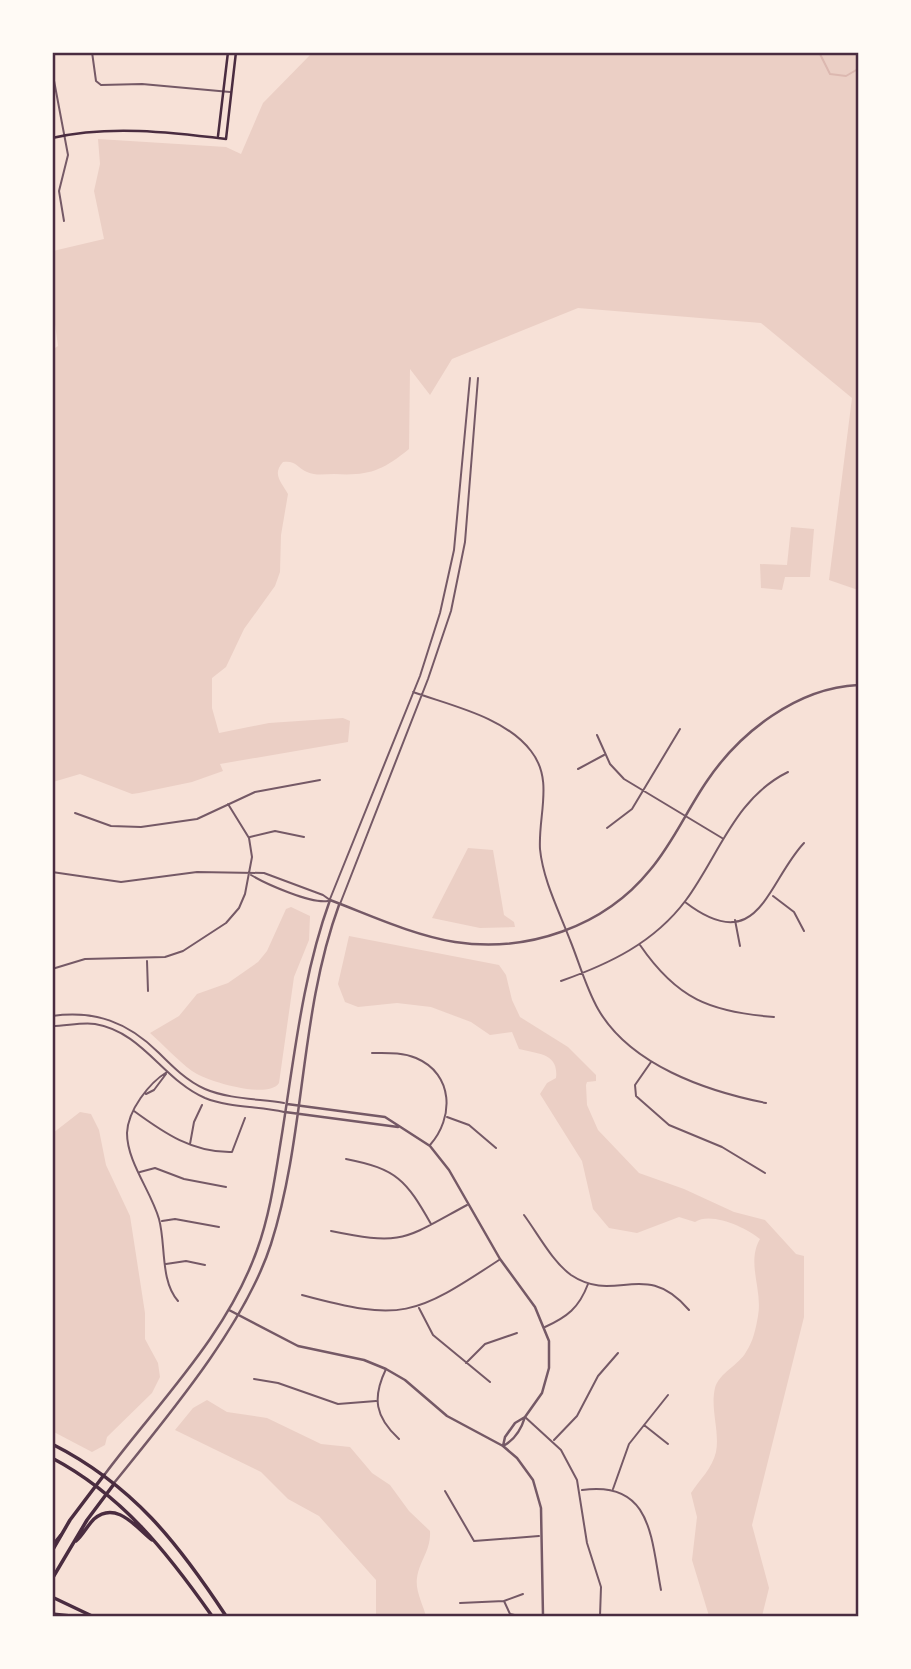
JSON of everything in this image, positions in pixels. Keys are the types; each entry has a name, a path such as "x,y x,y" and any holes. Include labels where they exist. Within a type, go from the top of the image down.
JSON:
{"main road":[{"path":"218,138 228,52"},
{"path":"52,138 155,131 226,139 236,52"},
{"path":"52,1444 104,1475 169,1535 226,1616"},
{"path":"52,1458 96,1485 140,1522 212,1616"},
{"path":"52,1548 104,1475"},
{"path":"52,1579 114,1483"},
{"path":"72,1545 93,1520 110,1513 125,1517 157,1543"},
{"path":"52,1597 92,1616"},
{"path":"52,1614 71,1616"}],"street":[{"path":"92,52 99,84 142,84 231,93"},
{"path":"52,70 68,155 59,191 64,221"},
{"path":"104,1475 229,1310 250,1269 266,1221 316,944 330,900 436,631 453,559 470,378"},
{"path":"114,1483 238,1316 259,1276 271,1242 326,947 445,632 461,570 468,517 478,378"},
{"path":"52,872 121,882 197,872 274,876 340,904 426,935 469,943 520,943 566,930 600,913 634,887 663,853 718,765 754,729 803,700 859,685"},
{"path":"413,692 503,726 533,752 545,791 542,859 546,878 583,973 607,1021 629,1046 651,1061 733,1095 766,1103"},
{"path":"607,828 632,809 680,729"},
{"path":"597,735 605,755 616,771 643,791 723,839"},
{"path":"578,769 605,755"},
{"path":"561,981 640,944 685,902 723,839 755,794 788,772"},
{"path":"75,813 111,826 141,827 197,819 255,792 320,780"},
{"path":"52,969 85,959 147,960 174,955 226,923 239,908 250,874 249,838 228,804"},
{"path":"249,838 275,831 303,837"},
{"path":"685,902 706,916 735,920 753,914 772,895 794,854 804,844"},
{"path":"250,874 261,881 321,902 330,900"},
{"path":"772,895 789,908 804,931"},
{"path":"735,920 740,946"},
{"path":"640,944 667,979 699,1002 726,1012 774,1017"},
{"path":"147,960 148,991"},
{"path":"52,1016 79,1013 120,1023 144,1038 173,1066 207,1090 297,1106 380,1116 430,1146 449,1170 500,1259 535,1307 545,1327 550,1356 546,1381 517,1435 503,1446"},
{"path":"52,1026 89,1023 113,1029 139,1044 168,1071 205,1098 233,1105 398,1127"},
{"path":"372,1053 407,1054 431,1068 445,1091 447,1116 430,1146"},
{"path":"651,1061 635,1085 636,1096 669,1125 722,1147 765,1173"},
{"path":"145,1094 154,1090 173,1066"},
{"path":"168,1071 149,1085 134,1111 127,1135 160,1222 169,1289 178,1301"},
{"path":"190,1144 194,1122 202,1105"},
{"path":"134,1111 170,1137 190,1144 232,1152 245,1118"},
{"path":"447,1116 470,1125 496,1148"},
{"path":"346,1159 376,1165 396,1174 411,1189 431,1224"},
{"path":"140,1172 155,1168 195,1182 226,1187"},
{"path":"331,1231 389,1241 408,1237 468,1204"},
{"path":"524,1215 564,1269 589,1283 604,1287 654,1284 671,1292 689,1310"},
{"path":"160,1222 175,1219 219,1227"},
{"path":"302,1295 373,1312 419,1307 451,1292 500,1259"},
{"path":"166,1264 178,1261 205,1265"},
{"path":"545,1327 571,1313 583,1298 589,1283"},
{"path":"419,1307 422,1320 433,1335 490,1382"},
{"path":"229,1310 298,1346 363,1360 386,1369 405,1380 447,1416 503,1446 517,1458 533,1480 541,1508 543,1616"},
{"path":"466,1363 485,1344 517,1333"},
{"path":"554,1440 577,1416 598,1376 618,1353"},
{"path":"386,1369 376,1401 385,1424 399,1439"},
{"path":"254,1380 278,1383 338,1404 376,1401"},
{"path":"613,1490 629,1444 642,1424 668,1395"},
{"path":"525,1417 554,1440 573,1469 580,1490 587,1543 602,1591 600,1616"},
{"path":"503,1446 505,1437 515,1423 525,1417"},
{"path":"642,1424 668,1444"},
{"path":"580,1490 613,1490 637,1505 649,1524 661,1590"},
{"path":"445,1491 474,1541 541,1535"},
{"path":"460,1603 504,1601 523,1594"},
{"path":"504,1601 510,1615 519,1616"}],"shaded area":[{"path":"312,53 858,53 858,590 829,580 852,398 761,323 578,308 452,359 430,395 410,369 409,449 383,467 357,474 314,474 290,462 283,462 280,466 279,478 288,494 281,535 280,572 275,586 244,629 226,667 212,678 212,708 219,733 269,723 343,718 350,721 348,742 220,764 223,771 192,782 132,794 80,774 53,782 52,350 58,346 53,310 53,251 104,239 94,191 100,164 98,139 226,147 241,154 263,103"},
{"path":"791,527 814,529 810,577 785,577 782,590 761,588 760,564 787,565"},
{"path":"468,848 493,850 504,915 514,922 515,927 480,928 432,918"},
{"path":"291,907 310,916 309,940 294,977 279,1083 273,1088 250,1089 223,1084 192,1071 150,1033 179,1016 197,994 228,983 258,962 267,951 286,909"},
{"path":"349,936 499,965 506,975 512,1000 520,1017 568,1047 596,1075 596,1081 587,1082 586,1085 587,1105 598,1130 639,1173 684,1189 734,1212 765,1220 796,1254 804,1256 804,1317 752,1525 769,1588 762,1616 709,1616 692,1560 697,1517 691,1493 709,1469 716,1452 715,1388 721,1378 743,1357 755,1330 759,1306 754,1258 760,1239 738,1226 710,1218 695,1222 679,1217 637,1233 609,1228 593,1209 582,1161 540,1094 547,1083 556,1078 551,1059 519,1049 512,1032 490,1035 471,1022 431,1007 397,1003 358,1007 345,1002 338,984"},
{"path":"80,1112 91,1114 99,1130 106,1165 130,1216 145,1313 145,1339 158,1363 160,1377 152,1393 107,1437 105,1445 92,1452 52,1431 53,1133"},
{"path":"207,1400 227,1412 267,1418 321,1444 350,1447 372,1473 390,1485 409,1511 430,1531 429,1544 418,1571 417,1583 426,1616 376,1616 376,1580 319,1516 288,1499 261,1472 175,1430 193,1408"}],"waterway":[{"path":"819,52 830,74 846,76 858,69"}]}
